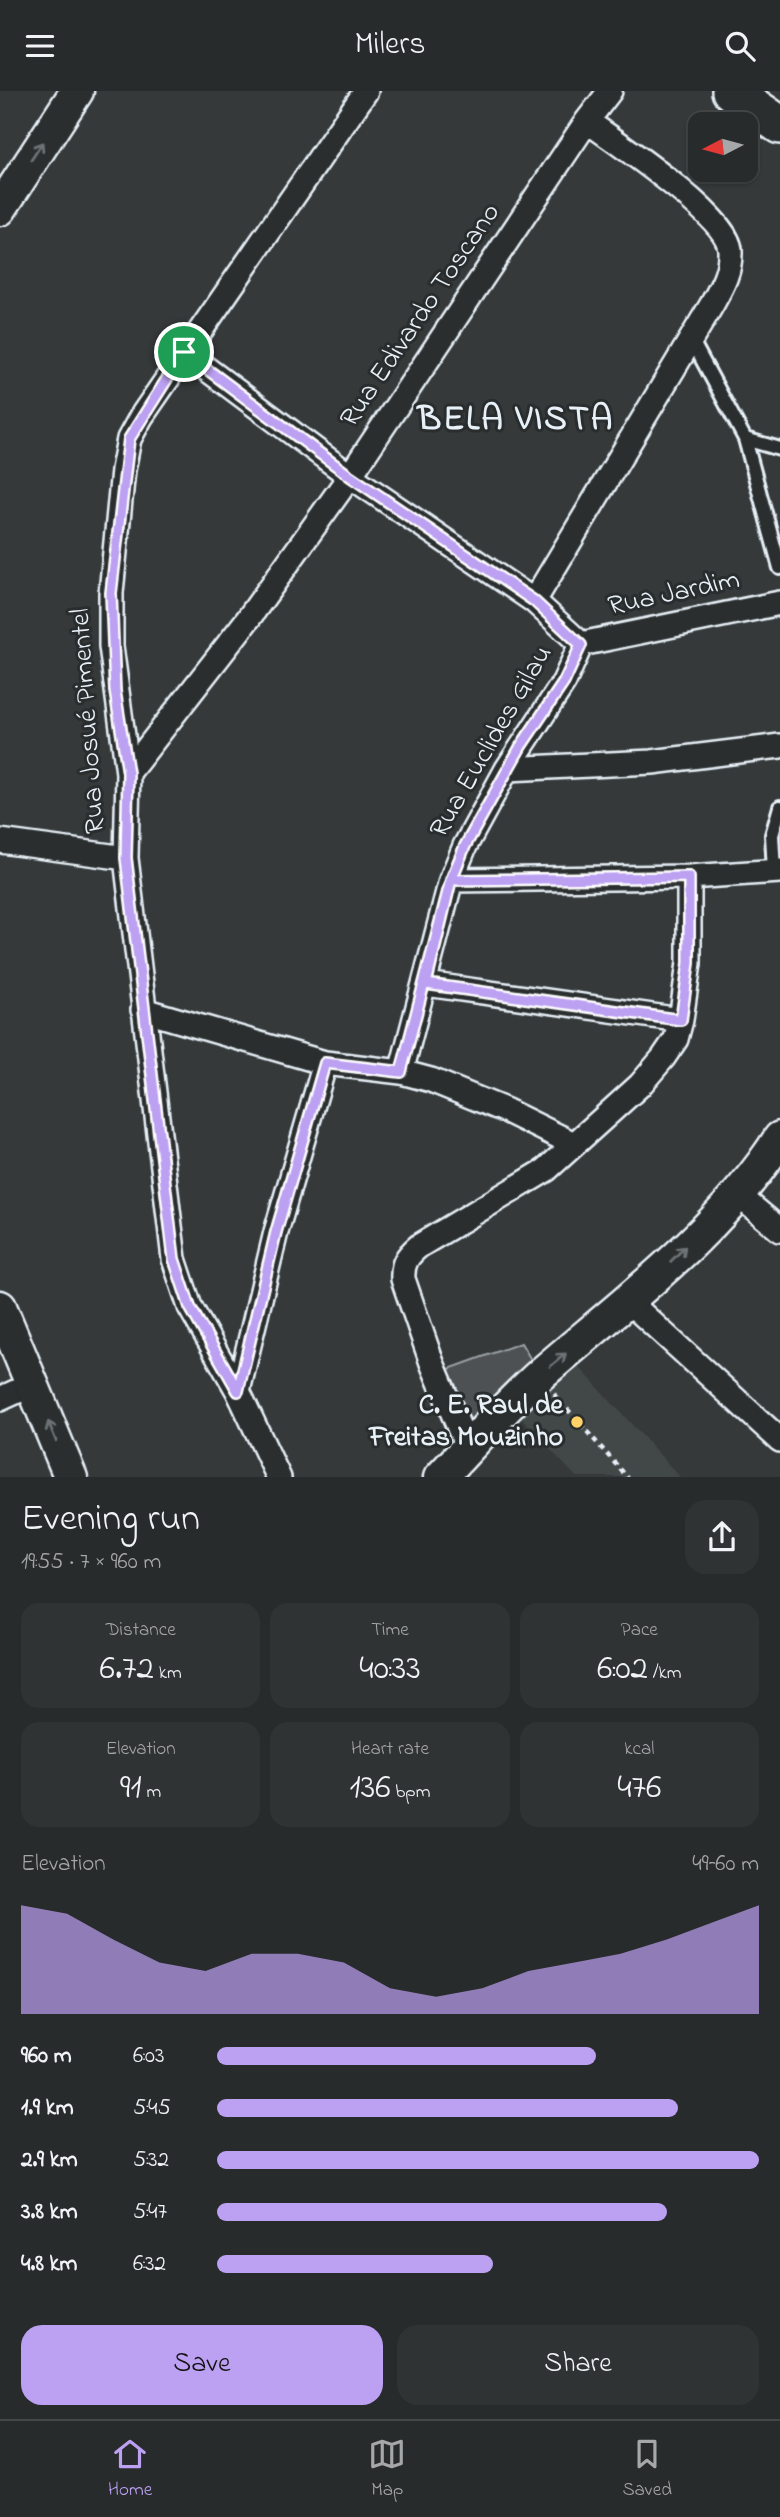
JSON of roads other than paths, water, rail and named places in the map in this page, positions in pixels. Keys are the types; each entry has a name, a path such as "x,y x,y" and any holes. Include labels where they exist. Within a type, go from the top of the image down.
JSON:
{"main road":[{"path":"0,209 77,91"},
{"path":"455,1467 539,1376 629,1302 737,1194 780,1138"},
{"path":"0,1307 71,1477"}],"street":[{"name":"Rua Josué Pimentel","path":"279,1477 238,1391 190,1307 174,1259 126,858 128,773 111,646 111,593 123,470 129,439 184,352 366,91"},
{"name":"Rua Edivardo Toscano","path":"128,773 248,619 350,476 587,121 610,91"},
{"path":"534,601 727,277 731,248 719,224 654,169 587,121"},
{"path":"184,352 350,476 534,601 581,645"},
{"name":"Rua Jardim","path":"581,645 780,603"},
{"name":"Rua Euclides Gilau","path":"401,1072 451,880 465,846 507,769 564,682 581,645"},
{"path":"507,769 652,762 743,748 780,746"},
{"path":"0,841 126,858"},
{"path":"451,880 689,877 777,871"},
{"path":"455,1467 432,1363 403,1279 402,1266 408,1255 419,1246 546,1170 640,1084 663,1058 676,1039 681,1020 689,963 689,877"},
{"path":"426,984 681,1020"},
{"path":"143,1010 325,1063 401,1072 507,1111 574,1144"},
{"path":"238,1391 276,1232 325,1063"},
{"path":"737,1194 780,1230"},
{"path":"629,1302 780,1440"},
{"path":"0,1399 33,1384"}],"lane":[{"path":"691,339 745,439 780,568"},
{"path":"745,439 780,449"},
{"path":"777,871 772,835 780,807"}],"place":[{"name":"C. E. Raul de Freitas Mouzinho","path":"577,1422"}],"district":[{"name":"BELA VISTA","path":"516,420"}]}
